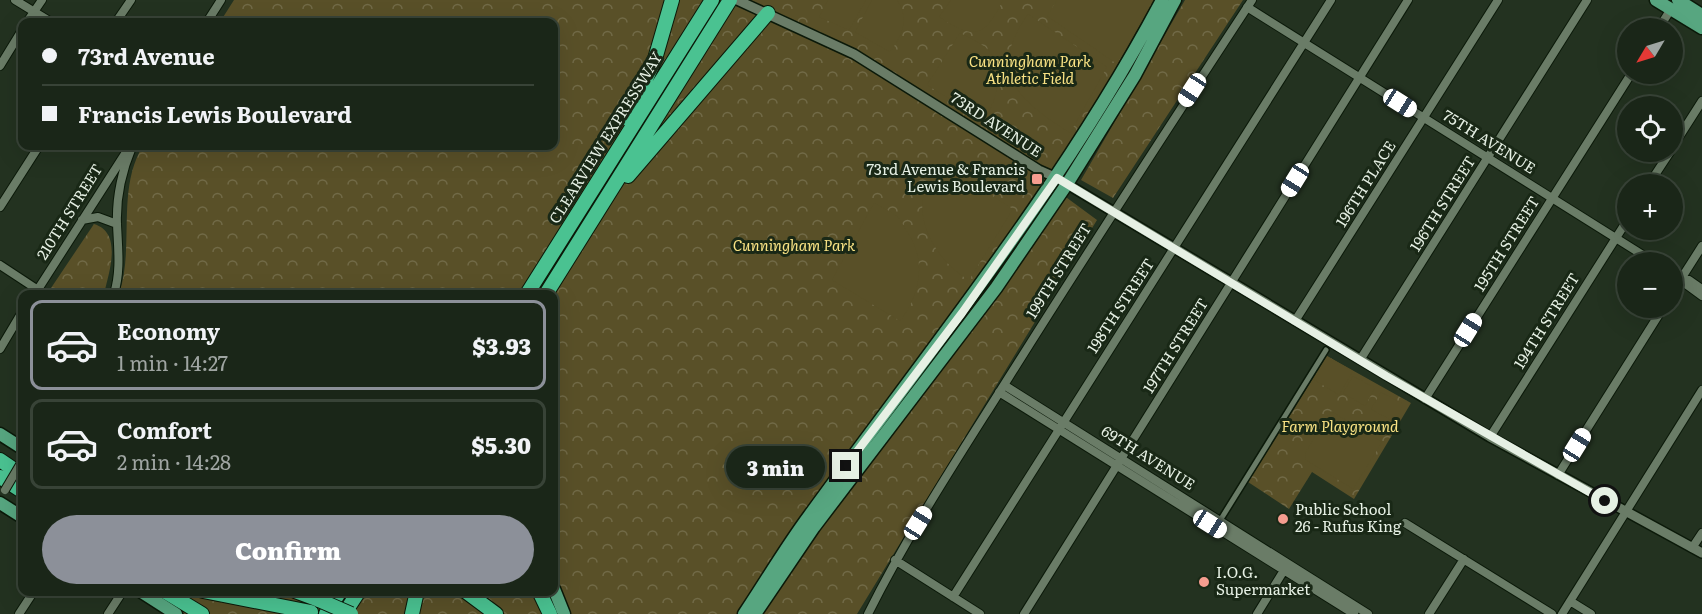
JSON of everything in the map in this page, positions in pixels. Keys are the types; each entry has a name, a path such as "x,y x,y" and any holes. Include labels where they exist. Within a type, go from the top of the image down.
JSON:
{"highway":[{"path":"590,194 646,82 672,0"},
{"path":"548,290 730,0"},
{"name":"CLEARVIEW EXPRESSWAY","path":"530,290 708,6"},
{"path":"592,220 768,13"},
{"path":"525,290 549,259"},
{"path":"0,460 18,465"},
{"path":"2,488 18,490"},
{"path":"170,596 196,614"},
{"path":"171,596 202,614"},
{"path":"233,596 351,614"},
{"path":"270,596 317,610"},
{"path":"301,596 317,610"},
{"path":"317,610 328,596"},
{"path":"326,614 337,596"},
{"path":"344,614 356,596"},
{"path":"412,614 416,596"},
{"path":"472,596 496,614"},
{"path":"541,596 550,614"}],"main road":[{"path":"755,614 814,527 996,288 1062,181 1162,0"},
{"path":"744,614 808,517 1062,181 1135,75 1175,0"},
{"path":"1656,0 1702,15"},
{"path":"1674,5 1702,28"},
{"path":"0,434 18,445"},
{"path":"0,503 18,514"},
{"path":"148,596 176,614"},
{"path":"557,596 564,614"}],"street":[{"path":"15,0 44,18"},
{"path":"30,18 42,0"},
{"path":"119,18 130,0"},
{"path":"210,18 221,0"},
{"name":"73RD AVENUE","path":"737,0 854,54 1039,170 1062,181 1425,399 1702,553"},
{"name":"198TH STREET","path":"954,597 1331,0"},
{"name":"197TH STREET","path":"1024,614 1408,0"},
{"name":"196TH PLACE","path":"1295,321 1498,0"},
{"name":"196TH STREET","path":"1360,360 1587,0"},
{"name":"75TH AVENUE","path":"1250,4 1305,43 1638,252"},
{"name":"199TH STREET","path":"868,614 895,560 999,392 1112,212 1250,4"},
{"path":"1666,18 1674,5"},
{"path":"0,66 18,37"},
{"name":"195TH STREET","path":"1425,399 1625,84"},
{"path":"1683,131 1702,101"},
{"path":"0,207 36,150"},
{"name":"210TH STREET","path":"38,290 128,150"},
{"path":"115,290 120,261 117,224 120,187 130,150"},
{"path":"81,221 92,216 117,224"},
{"name":"194TH STREET","path":"1490,437 1616,238"},
{"path":"1683,276 1702,246"},
{"path":"0,265 34,290"},
{"path":"1683,279 1689,280 1702,289"},
{"path":"1683,281 1702,296"},
{"path":"1558,475 1657,318"},
{"path":"0,349 18,319"},
{"path":"1221,519 1326,350"},
{"name":"69TH AVENUE","path":"1004,385 1118,466 1368,614"},
{"path":"1562,614 1702,390"},
{"name":"69TH AVENUE","path":"999,392 1123,458 1221,519 1354,614"},
{"path":"2,488 18,470"},
{"path":"1406,524 1552,614"},
{"path":"1692,548 1702,533"},
{"path":"1429,614 1464,559"},
{"path":"895,560 980,614"},
{"path":"1257,614 1286,567"},
{"path":"19,614 31,596"},
{"path":"108,614 120,596"},
{"path":"1570,601 1591,614"}],"green space":[{"name":"Cunningham Park","path":"234,0 1154,0 1089,115 1044,181 1097,220 857,614 185,614 158,596 558,596 558,290 120,290 126,257 130,181 141,150 558,150 558,18 223,18"},
{"path":"828,0 866,0 849,30 819,17"},
{"path":"872,0 897,0 901,7 903,27 890,52 855,32"},
{"path":"951,0 1003,0 984,28 970,32 939,17"},
{"path":"1057,0 1153,0 1117,64 1047,16"},
{"path":"1185,0 1243,0 1113,198 1081,180"},
{"name":"Cunningham Park Athletic Field","path":"1028,14 1107,67 1070,133 1036,109 1023,97 1014,84 1009,69 1010,53 1016,35"},
{"path":"960,33 985,47 992,54 996,63 998,83 996,93 984,120 927,85"},
{"path":"941,164 1013,209 969,280 947,263 930,239 925,225 922,211 923,197 928,181"},
{"path":"874,203 898,218 913,241 917,253 919,276 917,288 900,321 832,280"},
{"path":"94,224 103,229 111,244 112,254 105,290 50,290"},
{"name":"Farm Playground","path":"1327,356 1411,403 1354,499 1312,472 1289,509 1248,482"},
{"path":"1327,356 1353,371 1339,395 1313,379"},
{"path":"1353,376 1375,388 1365,406 1343,393"},
{"path":"1381,392 1403,404 1394,422 1371,409"},
{"path":"1331,411 1382,442 1353,489 1306,460 1305,453"}],"place":[{"name":"73rd Avenue & Francis Lewis Boulevard","path":"1037,179"},
{"name":"Public School 26 - Rufus King","path":"1283,519"},
{"name":"I.O.G. Supermarket","path":"1204,582"}],"route":[{"path":"846,466 962,313 1057,178 1330,343 1605,501"}]}
